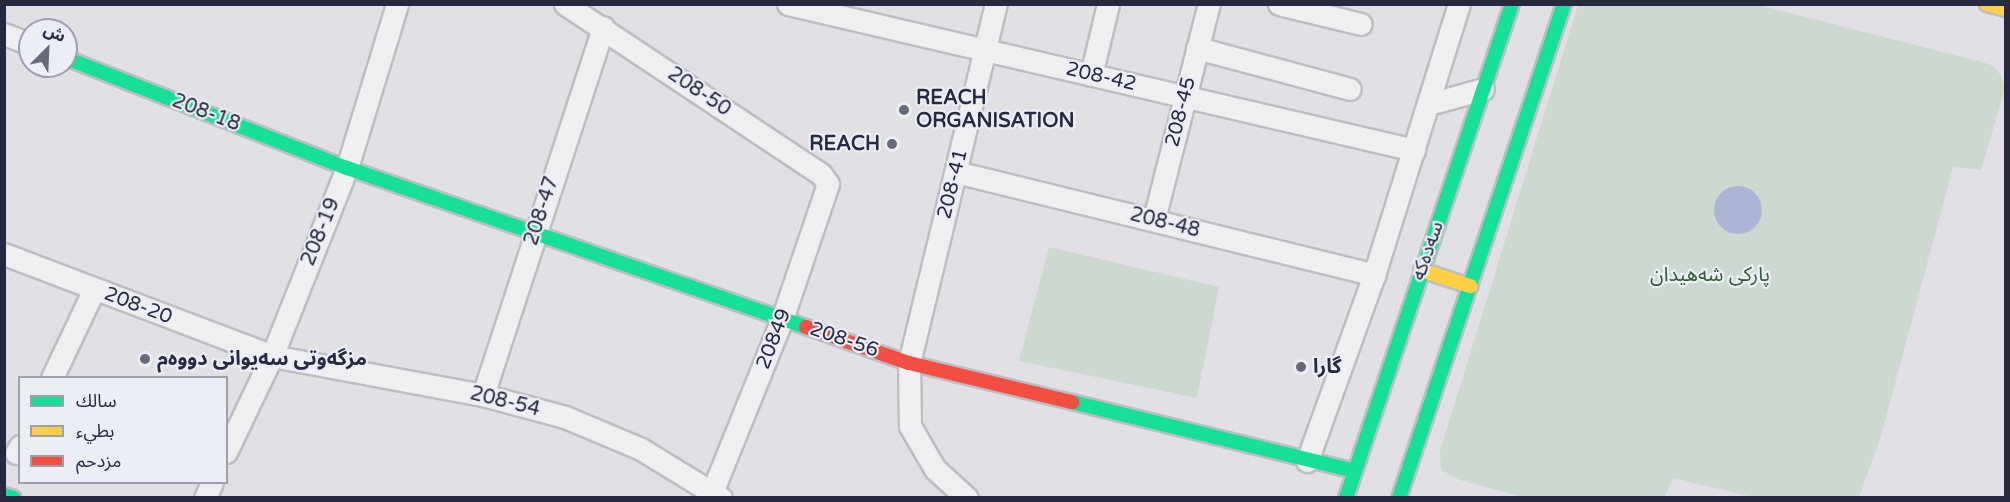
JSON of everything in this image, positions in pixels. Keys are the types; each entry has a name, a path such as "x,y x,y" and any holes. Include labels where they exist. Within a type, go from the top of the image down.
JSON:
{"street":[{"name":"208-19","path":"228,448 272,356 346,168 397,4"},
{"name":"208-50","path":"565,4 603,27 821,174 828,184"},
{"name":"208-42","path":"789,4 1414,150"},
{"name":"208-41","path":"968,498 935,469 910,426 909,363 996,4"},
{"path":"1091,75 1108,4"},
{"name":"208-45","path":"1154,219 1209,4"},
{"path":"1279,4 1360,24"},
{"path":"1307,461 1374,275 1459,4"},
{"name":"سەدەکە","path":"1346,498 1512,4"},
{"path":"1399,498 1564,4"},
{"path":"1987,4 2006,9"},
{"name":"208-47","path":"483,395 603,27"},
{"path":"1197,48 1350,89"},
{"name":"208-18","path":"78,63 346,168"},
{"path":"1429,104 1483,89"},
{"name":"208-56","path":"346,168 535,230 909,363 1354,471"},
{"name":"208-48","path":"956,172 1374,275"},
{"name":"20849","path":"717,495 782,319 828,184"},
{"name":"208-20","path":"4,254 272,356"},
{"path":"1421,270 1470,286"},
{"path":"53,376 94,289"},
{"name":"208-54","path":"272,356 483,395 565,417 641,449 717,495"},
{"path":"205,498 212,484"},
{"path":"4,495 14,498"}],"green space":[{"name":"پارکی شەهیدان","path":"1578,5 1758,5 1982,62 1994,66 2001,76 2005,88 1981,170 1953,167 1881,436 1859,497 1753,497 1673,478 1665,497 1523,497 1460,480 1441,470 1440,451"},
{"path":"1049,247 1219,287 1197,398 1019,361"}],"water":[{"path":"1733,186 1743,186 1758,196 1762,210 1761,219 1752,230 1743,234 1733,234 1718,224 1714,215 1714,205 1724,190"}],"traffic: fast":[{"path":"1346,498 1512,4"},
{"path":"1399,498 1564,4"},
{"path":"78,63 347,168 806,327"},
{"path":"1072,402 1354,471"},
{"path":"4,495 14,498"}],"traffic: slow":[{"path":"1987,4 2006,9"},
{"path":"1421,270 1470,286"}],"traffic: jam":[{"path":"806,327 909,363 1072,402"}],"place":[{"name":"REACH ORGANISATION","path":"904,110"},
{"name":"REACH","path":"892,144"},
{"name":"مزگەوتی سەیوانی دووەم","path":"145,359"},
{"name":"گارا","path":"1301,367"}]}
